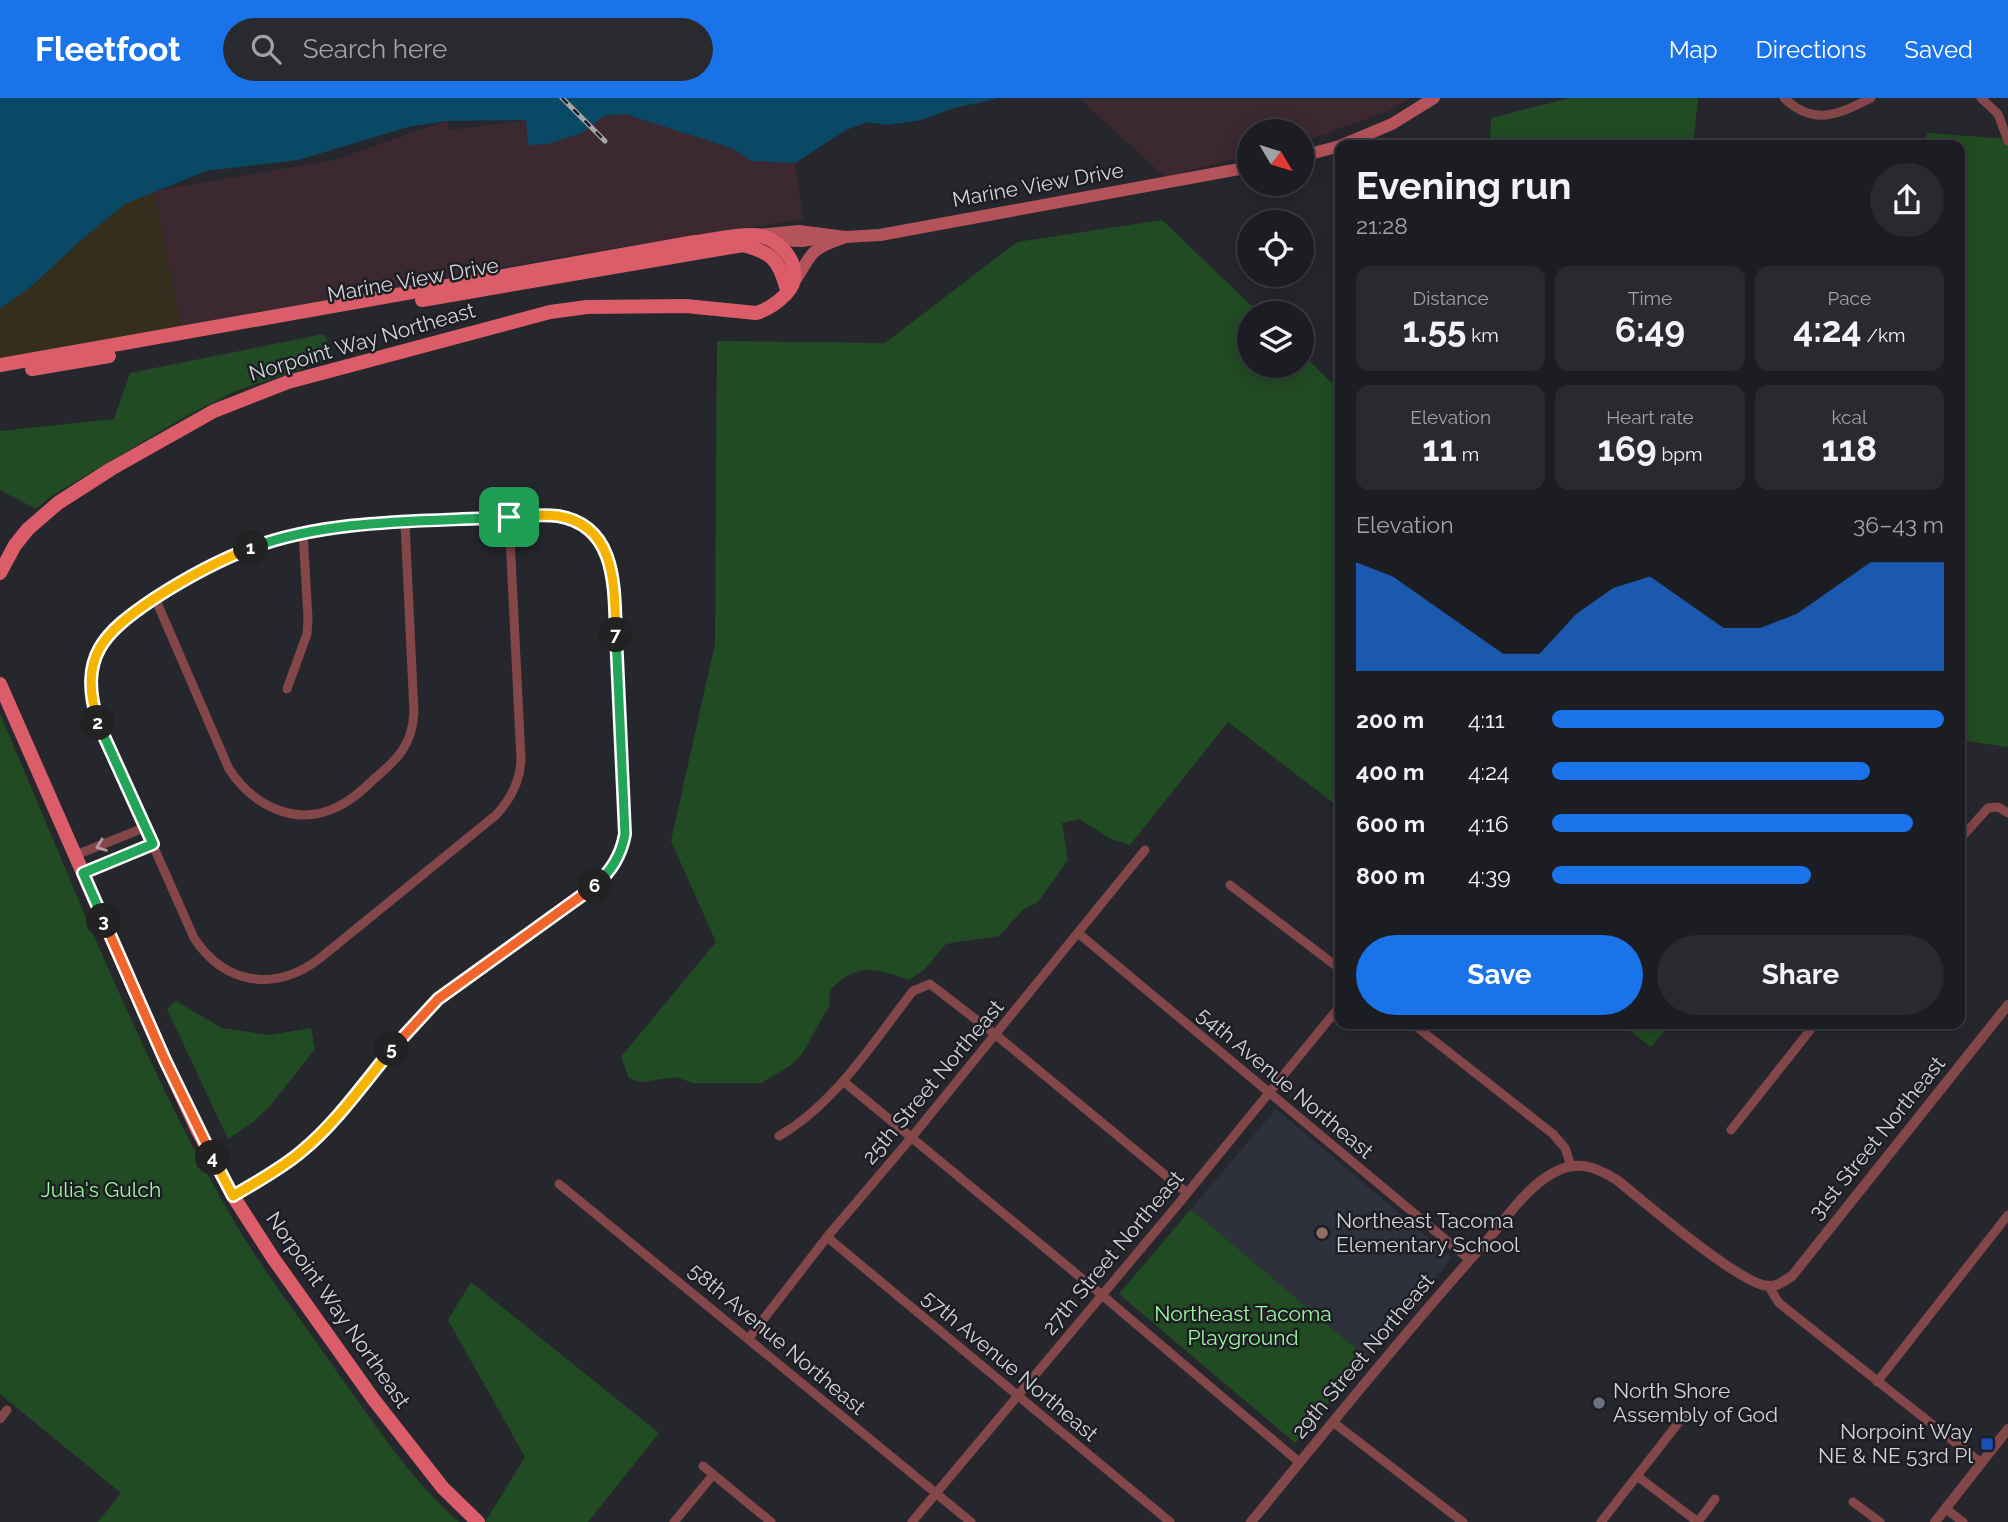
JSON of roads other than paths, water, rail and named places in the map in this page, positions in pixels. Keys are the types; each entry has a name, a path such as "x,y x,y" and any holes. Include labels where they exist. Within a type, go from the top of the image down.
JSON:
{"main road":[{"path":"1355,140 1392,124 1434,98"},
{"path":"1314,153 1335,148"},
{"name":"Marine View Drive","path":"0,375 771,240 803,241 839,236 880,235 1237,169"},
{"name":"Marine View Drive","path":"0,365 695,242 799,231 839,236"},
{"path":"756,235 771,240 790,257 795,275 788,284"},
{"path":"788,284 806,265 808,257 815,250 839,236"},
{"path":"790,257 803,241"},
{"path":"742,245 767,252 777,263 788,284"},
{"name":"Norpoint Way Northeast","path":"0,573 15,545 28,529 58,503 192,422 264,390 550,312 587,307 685,306 756,313 774,306 788,284"},
{"name":"Norpoint Way Northeast","path":"0,684 170,1072 233,1196 273,1258 374,1400 443,1488 478,1522"}],"street":[{"path":"1784,98 1801,110 1822,116 1844,111 1871,98"},
{"path":"1981,98 1998,114 2008,141"},
{"path":"233,1196 289,1161 312,1142 438,999 592,888 608,873 619,856 625,824 614,579 609,559 597,540 572,521 550,515 361,524 281,538 233,555 176,584 127,617 108,635 100,649 90,681 97,721 194,938 205,953 234,973 267,980 288,977 306,969 496,815 513,792 521,760 509,517"},
{"path":"155,598 229,769 239,783 258,800 277,810 300,815 326,812 365,787 389,766 409,742 414,713 405,523"},
{"path":"287,689 307,634 303,533"},
{"path":"1965,833 1981,812 1994,806 2008,813"},
{"path":"76,855 146,827"},
{"path":"83,873 153,844"},
{"name":"25th Street Northeast","path":"749,1338 827,1237 912,1138 1145,850"},
{"path":"1230,885 1335,966"},
{"name":"54th Avenue Northeast","path":"1078,933 1470,1260"},
{"path":"779,1136 796,1126 843,1081 913,991 930,984 1187,1193"},
{"name":"31st Street Northeast","path":"1769,1287 1792,1276 2008,1005"},
{"name":"27th Street Northeast","path":"912,1522 1335,1012"},
{"path":"1419,1029 1553,1134 1564,1148 1571,1166 1590,1166 1607,1174 1743,1277 1769,1287 1779,1303 1981,1463"},
{"path":"1731,1130 1811,1029"},
{"path":"843,1081 1102,1294 1299,1462"},
{"name":"29th Street Northeast","path":"1251,1522 1299,1462 1537,1184 1553,1172 1571,1166"},
{"name":"58th Avenue Northeast","path":"559,1184 971,1522"},
{"path":"1877,1382 2008,1215"},
{"name":"57th Avenue Northeast","path":"827,1237 1170,1522"},
{"path":"0,1419 7,1410"},
{"path":"1601,1522 1686,1413"},
{"path":"1333,1422 1463,1522"},
{"path":"1935,1522 2008,1429"},
{"path":"702,1466 771,1522"},
{"path":"674,1522 713,1475"},
{"path":"1637,1476 1698,1522 1715,1499"},
{"path":"1853,1502 1880,1522"},
{"path":"1946,1508 1963,1522"}],"water":[{"path":"0,98 1000,98 954,108 921,120 888,125 867,122 846,130 795,163 751,161 734,149 625,114 604,116 582,133 548,144 528,145 526,120 446,121 408,127 298,160 206,171 125,204 33,285 0,309"}],"railway":[{"path":"562,98 605,141"}],"place":[{"name":"Northeast Tacoma Elementary School","path":"1322,1233"},
{"name":"North Shore Assembly of God","path":"1599,1403"},
{"name":"Norpoint Way NE & NE 53rd Pl","path":"1987,1444"}],"park label":[{"name":"Julia's Gulch","path":"101,1190"},
{"name":"Northeast Tacoma Playground","path":"1243,1326"}]}
